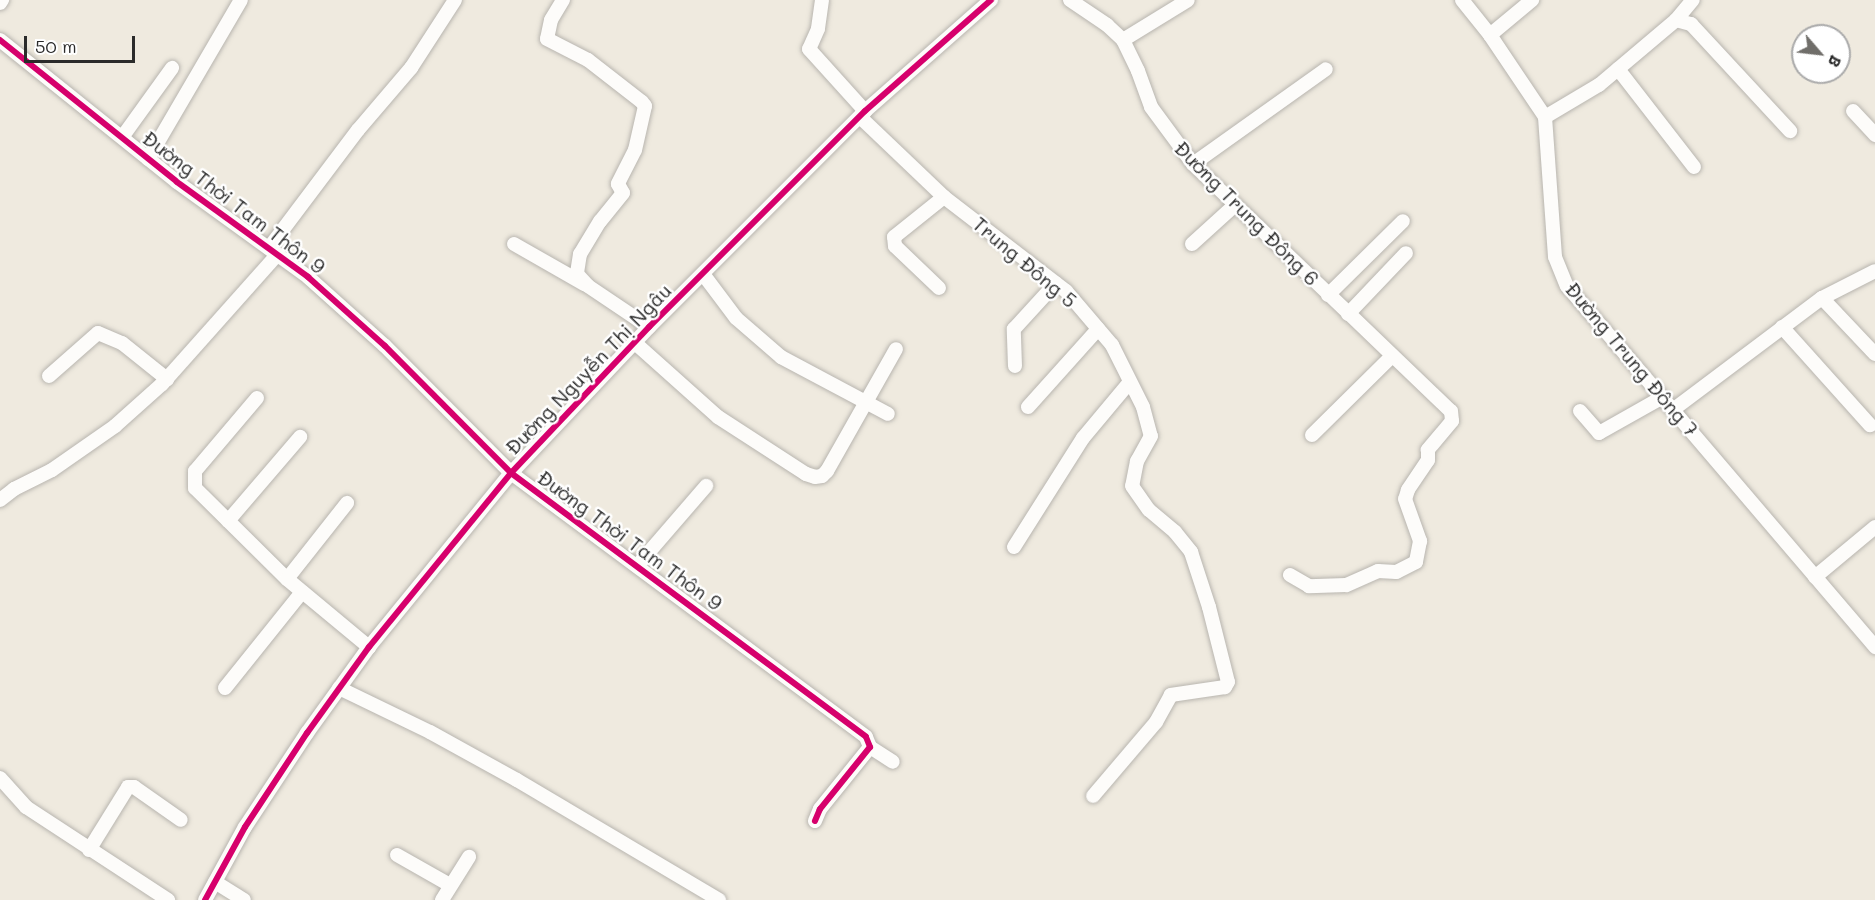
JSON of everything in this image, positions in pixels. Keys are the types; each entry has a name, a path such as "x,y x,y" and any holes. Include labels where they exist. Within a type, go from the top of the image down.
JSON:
{"street":[{"path":"148,159 241,0"},
{"path":"0,500 52,470 116,426 167,379 274,251 358,130 411,68 455,0"},
{"path":"563,0 551,20 547,39 588,60 645,106 635,150 618,184 623,192 600,221 580,254 578,274 588,286"},
{"name":"Trung Đông 5","path":"822,0 818,29 809,49 862,114 944,197 1056,284 1098,329 1112,345 1143,407 1151,436 1137,461 1132,486 1149,510 1175,532 1191,552 1209,607 1228,682 1225,687 1171,695 1156,722 1093,796"},
{"name":"Đường Nguyễn Thị Ngâu","path":"205,900 245,827 339,688 369,647 511,473 634,342 862,114 991,0"},
{"name":"Đường Trung Đông 6","path":"1070,0 1107,25 1124,40 1138,71 1150,107 1193,164 1451,411 1452,421 1428,450 1428,460 1408,489 1405,499 1420,541 1416,562 1396,572 1378,571 1346,585 1309,586 1290,575"},
{"path":"1124,40 1188,0"},
{"name":"Đường Trung Đông 7","path":"1462,0 1490,35 1545,117 1555,257 1568,286 1875,647"},
{"path":"1490,35 1532,0"},
{"path":"1545,117 1599,85 1676,20 1693,0"},
{"path":"1676,20 1690,24 1790,131"},
{"name":"Đường Thời Tam Thôn 9","path":"0,40 123,136 148,159 308,277 385,346 511,473 849,722 866,737 870,747 893,762"},
{"path":"123,136 172,68"},
{"path":"1193,164 1326,69"},
{"path":"1618,69 1694,167"},
{"path":"1853,111 1875,135"},
{"path":"939,288 894,246 894,237 944,197"},
{"path":"1192,244 1235,205"},
{"path":"1328,295 1403,221"},
{"path":"514,244 565,276 588,286 649,327"},
{"path":"1348,314 1406,253"},
{"path":"1674,408 1822,298 1875,271"},
{"path":"703,274 736,318 782,357 888,414"},
{"path":"1015,366 1014,329 1056,284"},
{"path":"1822,298 1875,354"},
{"path":"1782,327 1870,425"},
{"path":"1028,407 1098,329"},
{"path":"49,376 98,333 123,343 167,379"},
{"path":"634,342 718,417 806,474 815,477 822,476 826,471 896,349"},
{"path":"1312,435 1392,356"},
{"path":"1014,547 1083,438 1129,383"},
{"path":"1580,411 1599,433 1663,397"},
{"path":"257,398 195,471 195,488 287,579 369,647"},
{"path":"228,521 300,437"},
{"path":"637,566 706,486"},
{"path":"287,579 347,503"},
{"path":"1815,577 1875,527"},
{"path":"225,688 302,592"},
{"path":"339,688 430,732 719,900"},
{"path":"815,821 820,809 870,747"},
{"path":"0,778 26,807 168,900"},
{"path":"89,850 128,787 134,787 181,820"},
{"path":"397,855 450,885"},
{"path":"442,900 469,857"},
{"path":"215,882 244,900"}],"cycle path":[{"path":"205,900 245,827 307,733 369,647 511,473 649,327 865,111 991,0"},
{"path":"0,40 177,182 308,277 385,346 511,473 866,737 870,747 820,809 815,821"}]}
